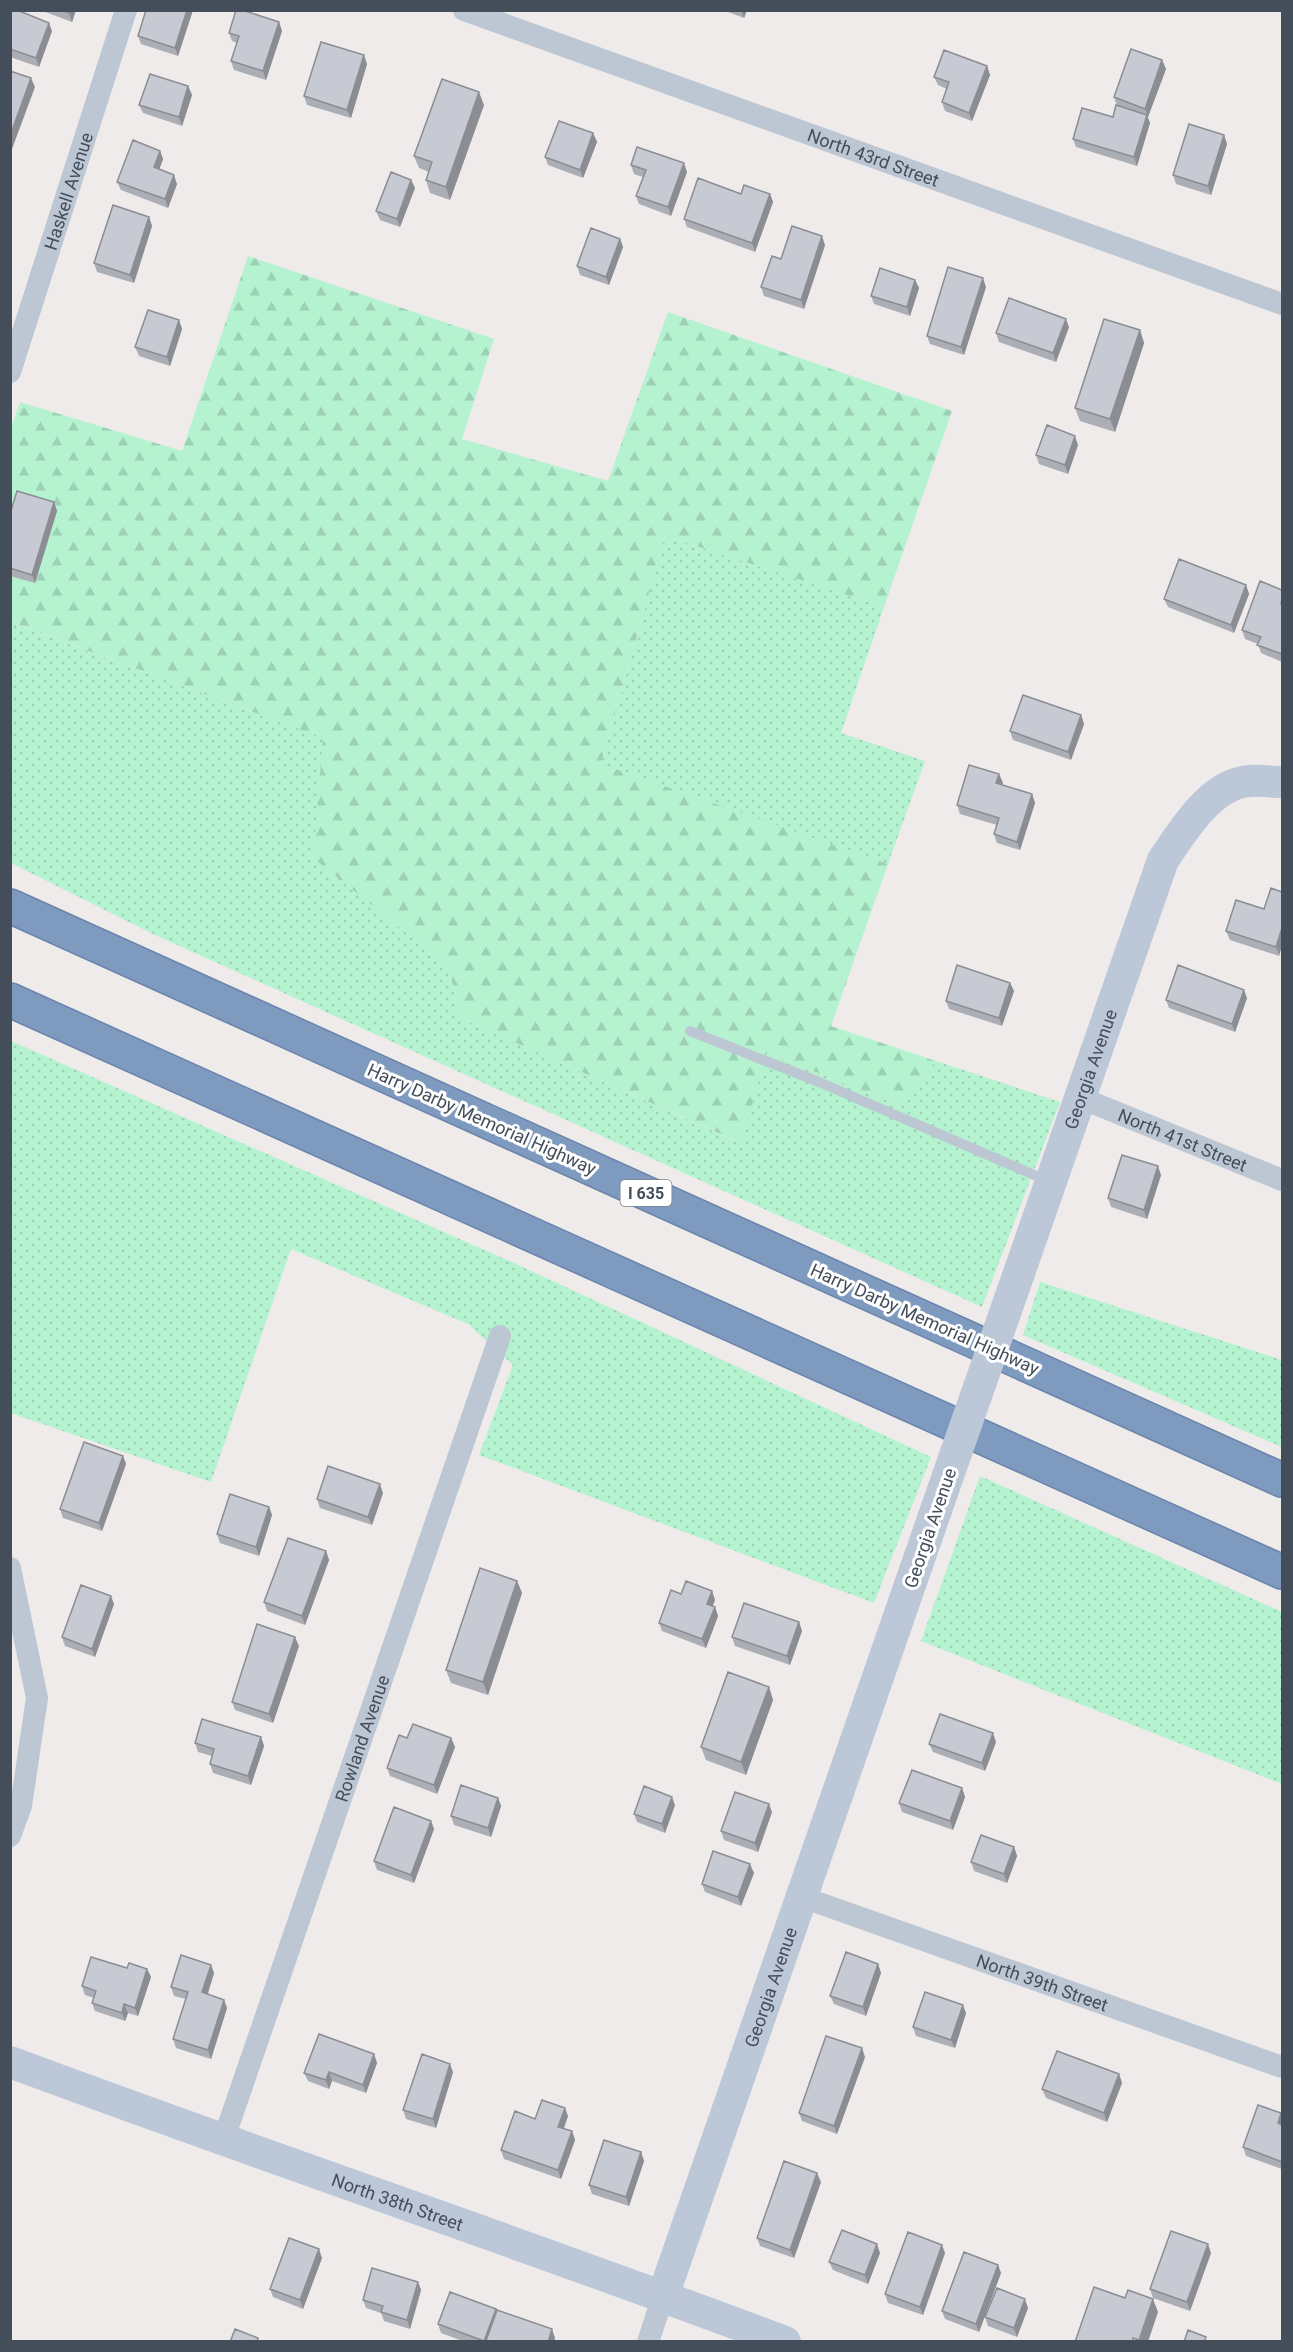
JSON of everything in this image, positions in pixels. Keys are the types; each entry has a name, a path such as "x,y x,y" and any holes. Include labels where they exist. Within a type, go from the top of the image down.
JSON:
{"highway":[{"name":"Harry Darby Memorial Highway","path":"10,906 1282,1480"},
{"path":"10,999 1282,1572"}],"street":[{"name":"Haskell Avenue","path":"10,372 126,10"},
{"name":"North 43rd Street","path":"464,10 1282,304"},
{"name":"Georgia Avenue","path":"648,2342 1163,860 1187,825 1212,796 1248,780 1282,782"},
{"name":"North 41st Street","path":"1082,1098 1282,1180"},
{"name":"Rowland Avenue","path":"223,2141 500,1335"},
{"path":"10,1568 37,1698 21,1806 10,1836"},
{"name":"North 39th Street","path":"802,1897 1282,2067"},
{"name":"North 38th Street","path":"10,2062 223,2141 663,2296 785,2342"}],"lane":[{"path":"690,1031 819,1082 1051,1183"}],"green space":[{"path":"248,256 494,339 462,439 608,481 668,312 952,411 884,607 665,536 601,764 888,864 831,1026 936,1061 900,1105 767,1053 741,1143 458,1017 450,968 313,858 323,738 11,622 10,431 20,402 182,451"},
{"path":"665,536 884,607 841,733 925,761 888,864 601,765"},
{"path":"10,622 324,738 313,858 450,968 458,1017 740,1143 767,1053 900,1105 936,1061 1060,1102 982,1307 155,935 11,863"},
{"path":"11,1041 514,1263 931,1457 874,1603 479,1455 513,1365 468,1324 291,1249 211,1482 11,1413"},
{"path":"1040,1282 1282,1360 1282,1447 1023,1335"},
{"path":"980,1476 1282,1612 1282,1784 921,1641"}],"building":[{"path":"12,10 49,23 36,58 10,49"},
{"path":"146,10 187,10 175,48 138,36"},
{"path":"236,10 279,22 263,71 231,61 239,36 229,33"},
{"path":"321,42 364,55 347,110 304,96"},
{"path":"1131,49 1162,60 1145,109 1114,97"},
{"path":"944,50 987,66 969,113 942,102 949,82 934,77"},
{"path":"10,71 31,78 10,136"},
{"path":"150,74 188,86 179,117 139,105"},
{"path":"442,79 479,92 446,187 426,180 432,162 414,156"},
{"path":"1116,105 1147,115 1134,157 1073,139 1082,108 1113,117"},
{"path":"559,121 593,133 580,170 545,157"},
{"path":"1189,124 1224,135 1208,186 1173,175"},
{"path":"133,140 160,151 154,167 174,175 165,199 117,182"},
{"path":"637,147 684,163 668,207 636,196 646,170 631,165"},
{"path":"391,172 411,180 397,219 376,211"},
{"path":"698,178 741,194 744,185 770,194 752,243 684,219"},
{"path":"113,205 149,217 130,275 94,263"},
{"path":"792,226 822,236 801,300 761,287 772,256 781,259"},
{"path":"591,228 620,239 606,277 577,266"},
{"path":"948,267 983,278 961,347 927,336"},
{"path":"880,268 915,280 907,307 871,296"},
{"path":"1009,298 1066,319 1053,353 996,333"},
{"path":"148,310 179,320 167,357 135,347"},
{"path":"1104,319 1140,330 1110,419 1075,408"},
{"path":"1047,425 1075,436 1065,465 1036,455"},
{"path":"17,491 54,502 32,575 10,568 10,514"},
{"path":"1179,559 1246,585 1231,625 1164,599"},
{"path":"1260,581 1282,590 1282,654 1257,645 1261,637 1242,630"},
{"path":"1023,695 1081,715 1068,752 1010,731"},
{"path":"969,765 999,774 996,783 1032,794 1017,842 994,834 999,818 957,805"},
{"path":"1271,888 1282,892 1282,928 1276,947 1226,931 1236,900 1264,909"},
{"path":"957,965 1010,983 999,1018 946,1001"},
{"path":"1178,965 1244,990 1232,1024 1166,1000"},
{"path":"1122,1155 1158,1166 1144,1210 1108,1198"},
{"path":"84,1442 123,1456 99,1523 60,1509"},
{"path":"328,1466 380,1484 368,1517 317,1499"},
{"path":"230,1494 269,1507 256,1547 217,1534"},
{"path":"288,1538 326,1551 302,1616 264,1602"},
{"path":"480,1568 517,1581 483,1682 446,1670"},
{"path":"686,1581 712,1591 707,1604 715,1607 702,1639 659,1623 671,1590 681,1594"},
{"path":"81,1585 111,1596 92,1649 62,1637"},
{"path":"744,1603 799,1622 787,1656 732,1637"},
{"path":"257,1624 295,1637 269,1714 232,1702"},
{"path":"728,1672 769,1687 741,1762 701,1747"},
{"path":"940,1714 993,1733 982,1763 929,1744"},
{"path":"202,1719 261,1737 248,1776 210,1764 214,1749 195,1743"},
{"path":"413,1724 451,1738 434,1785 387,1768 399,1735 407,1738"},
{"path":"912,1770 962,1788 950,1821 899,1803"},
{"path":"461,1785 498,1798 488,1828 451,1816"},
{"path":"644,1786 672,1797 662,1824 634,1814"},
{"path":"735,1792 769,1804 755,1843 721,1831"},
{"path":"394,1807 431,1821 411,1875 374,1861"},
{"path":"981,1835 1014,1847 1004,1874 971,1862"},
{"path":"713,1851 750,1864 738,1897 702,1884"},
{"path":"846,1952 878,1964 863,2007 830,1996"},
{"path":"181,1955 211,1965 202,1992 224,2000 208,2050 173,2039 188,1992 171,1987"},
{"path":"91,1957 127,1968 129,1963 147,1969 135,2008 124,2004 122,2013 92,2003 96,1991 82,1986"},
{"path":"925,1992 963,2005 951,2040 913,2027"},
{"path":"319,2034 374,2054 363,2085 329,2072 326,2080 304,2073"},
{"path":"826,2036 862,2048 834,2126 799,2113"},
{"path":"1057,2051 1119,2074 1104,2113 1042,2089"},
{"path":"422,2054 450,2064 433,2119 403,2110"},
{"path":"542,2100 565,2108 558,2127 572,2131 558,2170 501,2150 515,2111 535,2119"},
{"path":"1258,2105 1281,2113 1278,2123 1282,2125 1282,2162 1243,2147"},
{"path":"604,2140 641,2152 626,2197 589,2185"},
{"path":"784,2161 817,2173 790,2250 757,2238"},
{"path":"842,2230 877,2244 865,2275 829,2262"},
{"path":"1171,2231 1208,2244 1187,2302 1150,2289"},
{"path":"908,2232 942,2245 920,2307 885,2294"},
{"path":"289,2238 319,2249 300,2300 270,2289"},
{"path":"964,2252 998,2265 976,2324 942,2311"},
{"path":"372,2268 418,2282 407,2320 381,2312 383,2306 363,2300"},
{"path":"1094,2287 1125,2298 1128,2290 1153,2299 1139,2340 1133,2338 1132,2342 1075,2342"},
{"path":"997,2288 1025,2299 1014,2328 985,2317"},
{"path":"450,2292 496,2309 484,2341 438,2324"},
{"path":"497,2310 552,2329 548,2342 486,2341"},
{"path":"235,2329 258,2338 257,2342 230,2342"},
{"path":"1188,2330 1206,2337 1204,2342 1184,2342"}]}
